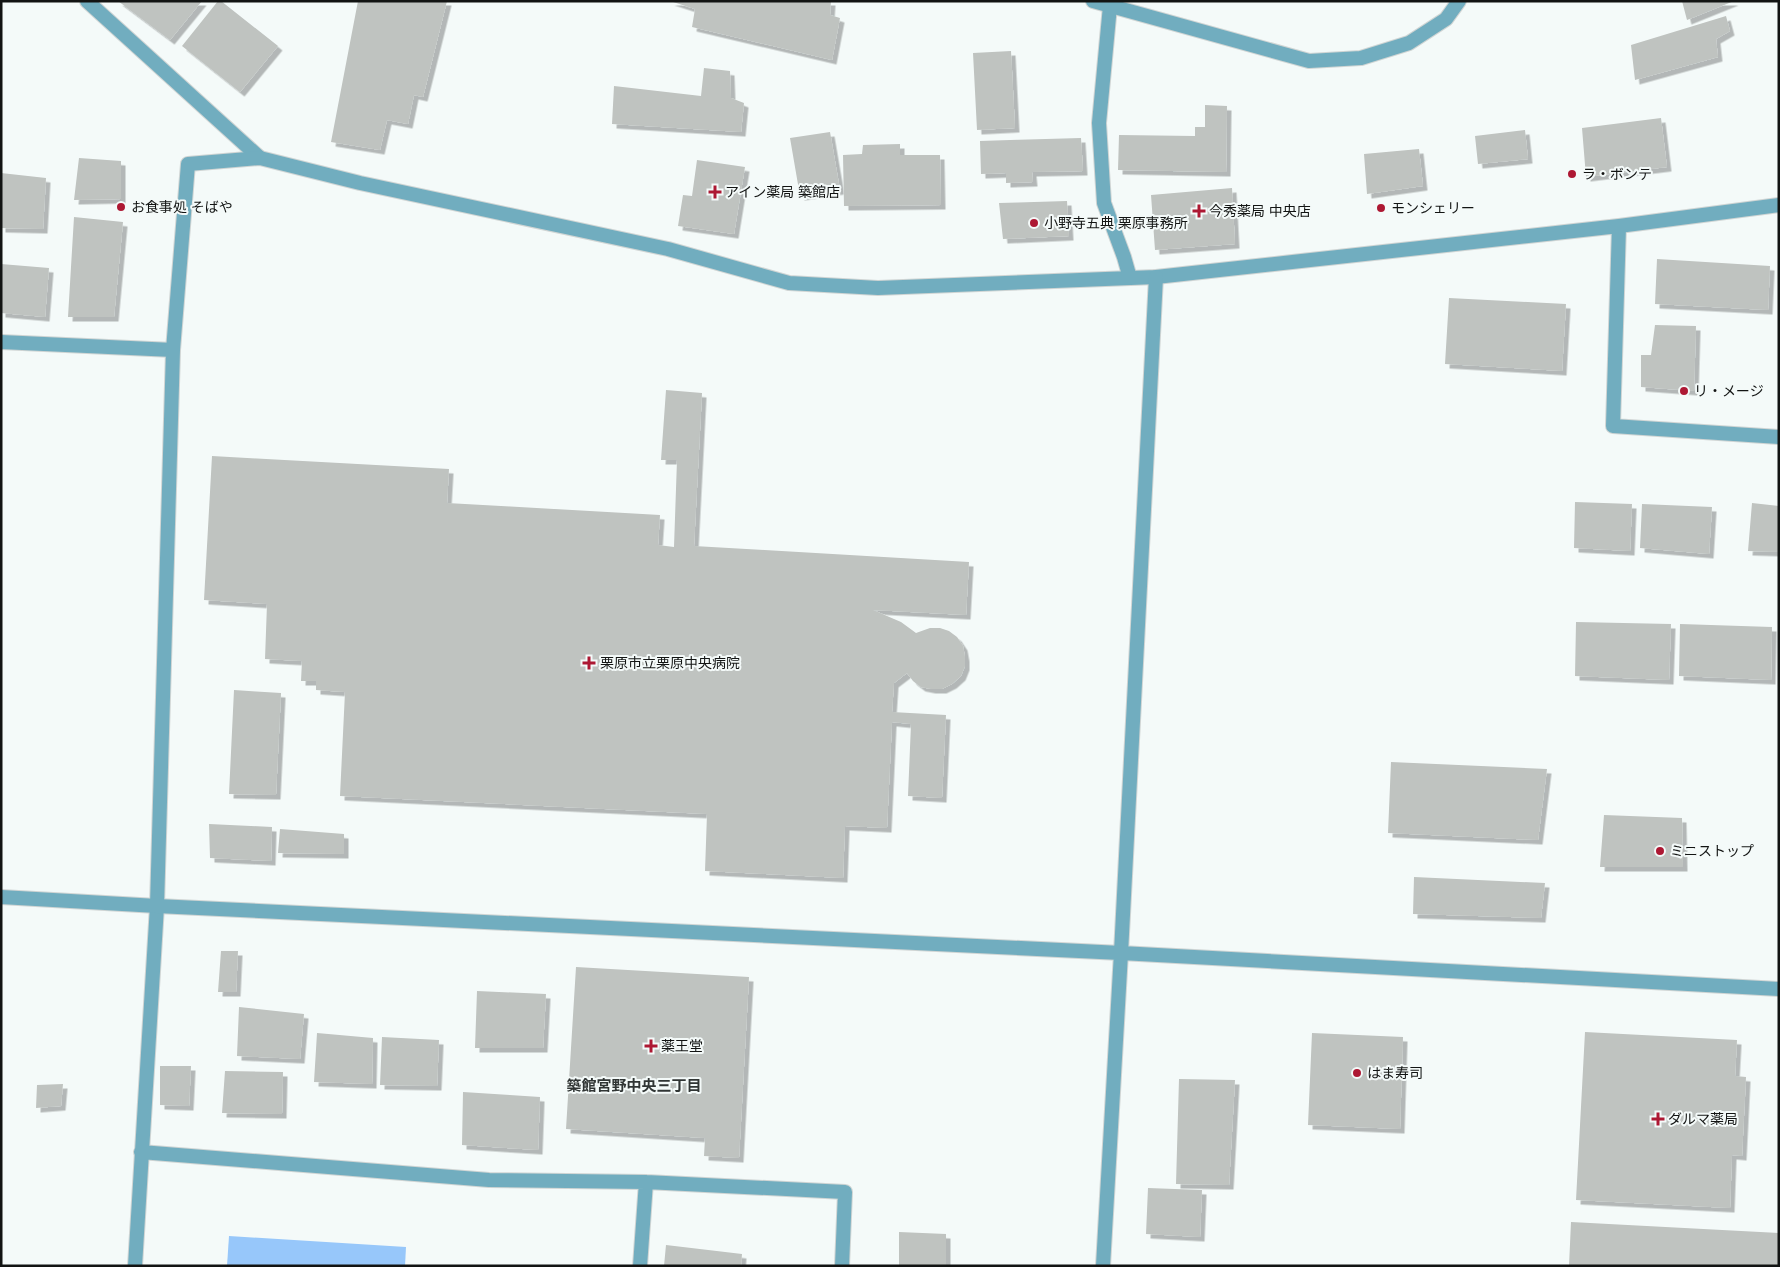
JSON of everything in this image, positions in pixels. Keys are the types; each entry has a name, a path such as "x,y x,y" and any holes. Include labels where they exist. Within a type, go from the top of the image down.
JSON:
{"street":[{"path":"87,1 260,158"},
{"path":"1093,1 1309,61 1361,58 1409,43 1446,19 1459,1"},
{"path":"1110,6 1099,123 1104,204 1130,278"},
{"path":"135,1266 140,1152 156,906 173,350 188,164 260,158 360,183 668,249 788,283 878,288 1156,277 1619,226 1779,205"},
{"path":"1619,226 1613,426 1779,437"},
{"path":"1103,1266 1122,953 1156,277"},
{"path":"1,342 173,350"},
{"path":"1,897 1122,953 1779,989"},
{"path":"140,1152 489,1180 646,1182 845,1192 842,1266"},
{"path":"640,1266 646,1182"}],"water":[{"path":"229,1236 406,1247 405,1266 227,1266"}],"building":[{"path":"118,1 202,1 170,40"},
{"path":"218,1 221,1 278,46 240,92 182,46"},
{"path":"358,1 447,1 423,97 414,95 408,124 387,120 380,150 331,142"},
{"path":"670,1 831,1 830,15 840,18 832,60 692,27 695,9"},
{"path":"1682,1 1734,1 1687,20"},
{"path":"1726,16 1730,31 1716,39 1718,57 1635,80 1631,45"},
{"path":"1011,51 1015,128 977,130 973,53"},
{"path":"704,68 730,71 731,98 744,103 741,132 612,124 614,86 701,96"},
{"path":"1205,105 1227,106 1226,172 1118,170 1119,135 1195,136 1195,127 1205,127"},
{"path":"1661,118 1667,167 1586,177 1582,128"},
{"path":"1525,130 1528,159 1478,164 1475,136"},
{"path":"830,132 840,190 800,196 790,138"},
{"path":"1081,138 1083,171 1032,172 1033,182 1006,183 1006,173 981,174 980,141"},
{"path":"900,144 900,155 940,155 941,205 844,206 843,155 862,154 863,145"},
{"path":"1419,149 1423,186 1367,194 1364,154"},
{"path":"79,158 121,161 121,199 74,200"},
{"path":"697,160 745,167 734,234 678,226 683,195 692,196"},
{"path":"1,173 46,178 43,229 1,228"},
{"path":"1232,188 1235,244 1155,250 1151,195"},
{"path":"1067,201 1069,236 1003,239 999,203"},
{"path":"74,217 123,222 114,317 68,317"},
{"path":"1657,259 1770,266 1768,310 1655,304"},
{"path":"1,264 49,268 45,317 1,313"},
{"path":"1449,298 1566,304 1562,371 1445,364"},
{"path":"1655,325 1696,326 1694,391 1641,387 1641,355 1651,355"},
{"path":"666,390 702,393 694,546 969,562 966,615 873,610 901,622 916,633 930,628 940,628 949,631 957,637 963,646 965,666 961,676 952,684 942,689 921,687 907,673 894,683 892,712 946,715 942,798 908,796 911,724 892,722 887,828 845,826 843,878 705,871 707,814 340,796 345,692 316,690 316,681 301,681 302,661 265,659 267,604 204,600 212,456 449,469 447,503 660,515 658,545 674,547 677,460 661,460"},
{"path":"1575,502 1632,504 1630,551 1574,548"},
{"path":"1752,503 1779,506 1779,552 1748,551"},
{"path":"1642,504 1712,507 1709,554 1640,548"},
{"path":"1576,622 1671,624 1669,680 1575,676"},
{"path":"1680,624 1772,627 1771,680 1679,676"},
{"path":"234,690 281,693 276,795 229,794"},
{"path":"1391,762 1547,769 1538,840 1388,833"},
{"path":"1604,815 1682,818 1683,867 1600,867"},
{"path":"209,824 272,827 271,861 210,858"},
{"path":"280,829 344,834 344,854 278,853"},
{"path":"1414,877 1545,883 1541,918 1413,914"},
{"path":"221,951 238,951 236,992 218,992"},
{"path":"576,967 749,977 739,1158 704,1156 705,1138 566,1129"},
{"path":"477,991 546,994 543,1048 475,1048"},
{"path":"239,1007 304,1014 300,1059 237,1056"},
{"path":"1585,1032 1737,1040 1735,1076 1746,1077 1742,1156 1732,1155 1730,1208 1576,1200"},
{"path":"317,1033 373,1038 372,1084 314,1082"},
{"path":"1312,1033 1403,1037 1400,1129 1308,1125"},
{"path":"382,1037 439,1040 437,1086 380,1085"},
{"path":"160,1066 191,1066 189,1106 160,1105"},
{"path":"225,1071 283,1072 282,1114 222,1113"},
{"path":"1179,1079 1235,1080 1229,1185 1176,1184"},
{"path":"63,1084 61,1106 36,1108 37,1085"},
{"path":"463,1092 540,1097 538,1150 462,1145"},
{"path":"1148,1188 1202,1190 1200,1237 1146,1234"},
{"path":"1571,1222 1779,1233 1779,1266 1569,1266"},
{"path":"899,1232 946,1234 946,1266 899,1266"},
{"path":"666,1245 742,1254 741,1266 664,1266"}],"place":[{"name":"ラ・ボンテ","path":"1572,174"},
{"name":"アイン薬局 築館店","path":"715,192"},
{"name":"お食事処 そばや","path":"121,207"},
{"name":"モンシェリー","path":"1381,208"},
{"name":"今秀薬局 中央店","path":"1199,211"},
{"name":"小野寺五典 栗原事務所","path":"1034,223"},
{"name":"リ・メージ","path":"1684,391"},
{"name":"栗原市立栗原中央病院","path":"589,663"},
{"name":"ミニストップ","path":"1660,851"},
{"name":"薬王堂","path":"651,1046"},
{"name":"はま寿司","path":"1357,1073"},
{"name":"ダルマ薬局","path":"1658,1119"}],"district":[{"name":"築館宮野中央三丁目","path":"634,1086"}]}
